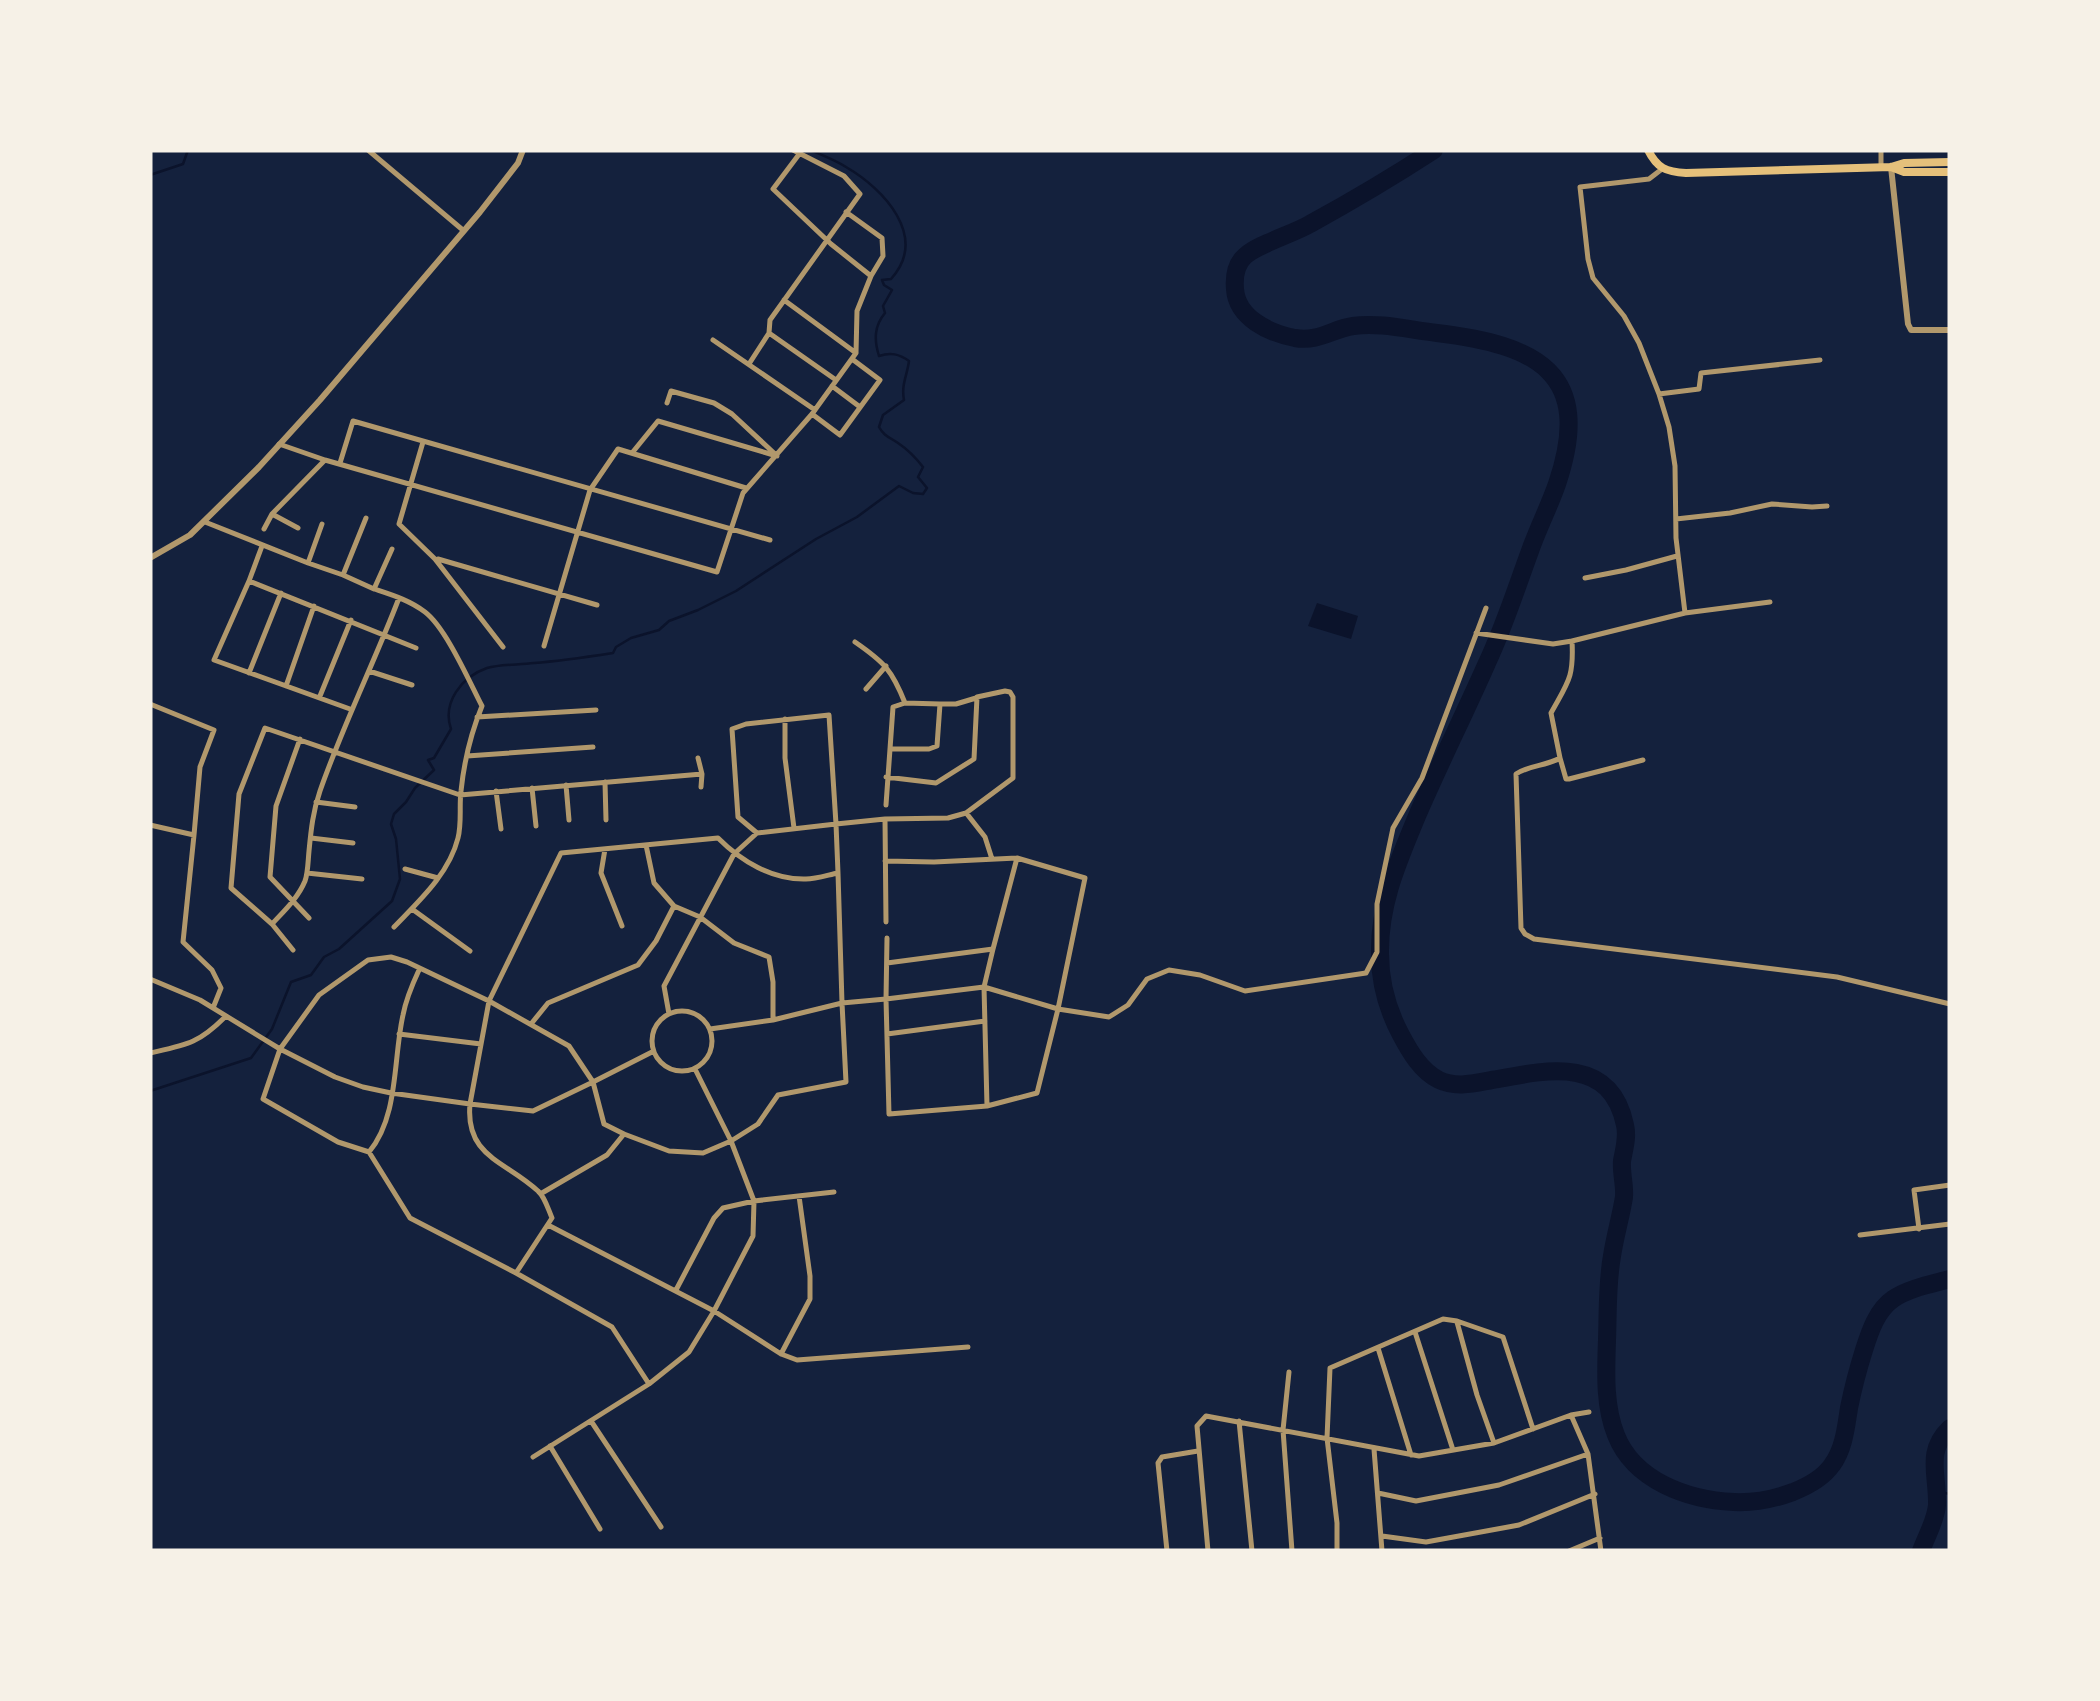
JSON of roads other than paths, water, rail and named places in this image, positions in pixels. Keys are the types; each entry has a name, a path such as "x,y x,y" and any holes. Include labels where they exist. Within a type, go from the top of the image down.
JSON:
{"main road":[{"path":"1648,150 1662,170 1686,173 1950,162"},
{"path":"1886,167 1904,172 1950,172"}],"street":[{"path":"368,150 464,231"},
{"path":"150,558 206,522 279,444 464,231 509,175 523,150"},
{"path":"1881,150 1908,324 1919,332 1950,330"},
{"path":"748,364 769,332 770,320 826,240 846,212 860,194 844,176 797,151 773,189 826,240 871,276"},
{"path":"1662,170 1649,179 1580,187 1592,278 1624,316 1638,343 1668,427 1675,466 1677,556 1686,613"},
{"path":"279,444 717,572 743,492 814,412 854,356 857,311 883,256 882,238 846,212"},
{"path":"712,340 840,435 880,380 784,300"},
{"path":"769,332 860,407"},
{"path":"1659,394 1699,389 1701,372 1820,360"},
{"path":"667,403 671,391 714,403 732,414 777,456"},
{"path":"340,464 353,421 770,540"},
{"path":"632,453 658,422 777,456"},
{"path":"423,442 399,524 435,558 503,647"},
{"path":"544,646 590,490 618,449 746,488"},
{"path":"264,530 272,514 325,460"},
{"path":"1676,519 1730,514 1772,504 1828,506"},
{"path":"272,514 298,528"},
{"path":"342,575 366,518"},
{"path":"206,522 399,598 429,614 482,706 460,794 458,842 433,887 394,926"},
{"path":"308,563 322,524"},
{"path":"262,544 214,660 351,709"},
{"path":"374,589 392,549"},
{"path":"1585,578 1677,556"},
{"path":"435,558 597,605"},
{"path":"249,580 416,648"},
{"path":"249,673 281,593"},
{"path":"272,924 306,879 316,802 399,598"},
{"path":"1476,633 1553,644 1686,613 1770,602"},
{"path":"286,686 314,606"},
{"path":"710,1028 774,1020 842,1003 984,987 1058,1009 1109,1016 1128,1005 1147,979 1169,970 1200,975 1245,991 1366,973 1377,952 1377,904 1393,828 1422,778 1486,608"},
{"path":"319,698 350,620"},
{"path":"1572,641 1573,668 1551,713 1566,779 1643,760"},
{"path":"855,642 886,666 905,702"},
{"path":"866,688 886,666"},
{"path":"369,671 412,686"},
{"path":"669,1014 664,986 734,854 757,833 886,819 948,818 966,813 1013,778 1010,692 956,704 905,702 893,708 886,805"},
{"path":"886,777 936,783 974,760 978,697"},
{"path":"150,704 214,730 200,767 183,942 212,970 221,988 212,1008"},
{"path":"891,748 937,746 940,704"},
{"path":"477,718 596,710"},
{"path":"649,1384 612,1327 410,1218 368,1152 338,1142 263,1099 280,1049 319,995 368,960 391,958 488,1001 569,1046 594,1082 604,1124 669,1151 702,1153 758,1124 778,1095 846,1082 828,715 732,729 738,817 757,833"},
{"path":"785,720 785,758 794,828"},
{"path":"293,950 272,924 231,888 239,794 265,728 460,794 702,774"},
{"path":"300,740 276,806 270,877 309,918"},
{"path":"467,756 593,746"},
{"path":"698,758 701,788"},
{"path":"1560,758 1516,774 1520,922 1525,934 1534,939 1838,978 1950,1004"},
{"path":"604,782 606,820"},
{"path":"566,785 569,820"},
{"path":"532,788 536,826"},
{"path":"496,792 500,829"},
{"path":"316,802 355,807"},
{"path":"966,813 985,837 992,859"},
{"path":"886,819 886,922"},
{"path":"150,827 194,834"},
{"path":"310,838 353,842"},
{"path":"516,1274 552,1218 542,1193 474,1139 468,1123 470,1104 488,1001 562,852 718,838 734,854 774,876 808,880 838,873"},
{"path":"646,846 654,882 674,906 700,917 734,942 769,957 774,1020"},
{"path":"604,849 601,873 622,926"},
{"path":"987,1106 984,987 1017,858"},
{"path":"885,860 1017,858 1085,878 1037,1093 987,1106 889,1114 887,938"},
{"path":"405,870 438,878"},
{"path":"307,873 362,879"},
{"path":"531,1024 548,1003 638,965 674,906"},
{"path":"412,909 470,952"},
{"path":"887,964 993,949"},
{"path":"368,1152 380,1139 386,1121 399,1034 408,995 419,970"},
{"path":"150,979 200,1000 271,1044 335,1077 391,1093 533,1111 652,1052"},
{"path":"686,1012 700,1016 710,1028 712,1045 695,1070 678,1072 661,1063 652,1052 657,1024 669,1014 686,1012"},
{"path":"150,1053 195,1042 226,1016"},
{"path":"887,1034 985,1021"},
{"path":"399,1034 481,1044"},
{"path":"533,1457 649,1384 689,1352 753,1236 754,1201 731,1141 695,1070"},
{"path":"542,1193 608,1155 624,1134"},
{"path":"1919,1229 1914,1190 1950,1185"},
{"path":"676,1291 723,1208 834,1192"},
{"path":"781,1354 810,1299 799,1196"},
{"path":"1860,1236 1950,1224"},
{"path":"548,1225 714,1311 797,1360 968,1347"},
{"path":"1337,1551 1327,1438 1330,1368 1443,1320 1457,1321 1503,1337 1533,1429"},
{"path":"1457,1321 1494,1443"},
{"path":"1415,1332 1452,1450"},
{"path":"1378,1347 1411,1455"},
{"path":"1289,1372 1282,1430 1292,1551"},
{"path":"1208,1551 1196,1426 1206,1416 1419,1456 1494,1443 1589,1412"},
{"path":"1571,1415 1588,1454 1602,1551"},
{"path":"591,1420 660,1526"},
{"path":"1239,1421 1252,1551"},
{"path":"550,1446 600,1529"},
{"path":"1374,1449 1382,1551"},
{"path":"1166,1551 1158,1463 1162,1457 1198,1450"},
{"path":"1378,1493 1416,1500 1499,1485 1588,1454"},
{"path":"1382,1536 1426,1542 1519,1525 1595,1494"},
{"path":"1568,1551 1600,1538"}],"water":[{"path":"1317,603 1358,616 1351,639 1308,626"}],"waterway":[{"path":"150,175 183,164 188,150"},
{"path":"150,1091 251,1058 272,1029 291,982 311,975 324,957 339,949 392,901 400,879 391,824 394,814 434,770 428,760 434,758 451,729 452,701 469,678 492,667 613,653 631,638 659,630 669,621 736,591 857,517 899,486 923,494 927,488 918,477 923,467 879,427 883,415 904,400 909,361 895,354 879,356 876,339 885,313 883,306 892,290 882,280 891,279 902,263 903,231 897,215 874,188 842,164 810,150"},
{"path":"1434,150 1303,228 1251,252 1240,263 1235,280 1237,299 1248,316 1285,336 1311,338 1374,325 1503,346 1548,371 1562,390 1568,415 1567,446 1554,493 1499,636 1417,816 1391,884 1383,918 1380,965 1385,996 1396,1025 1421,1066 1446,1083 1468,1084 1538,1072 1576,1073 1607,1088 1618,1103 1626,1139 1623,1204 1609,1277 1608,1400 1612,1424 1624,1451 1649,1476 1665,1485 1699,1497 1749,1502 1786,1494 1820,1478 1842,1445 1858,1371 1878,1315 1899,1295 1950,1279"},
{"path":"1921,1551 1936,1511 1935,1455 1950,1428"},
{"path":"1935,1491 1950,1494"}]}
